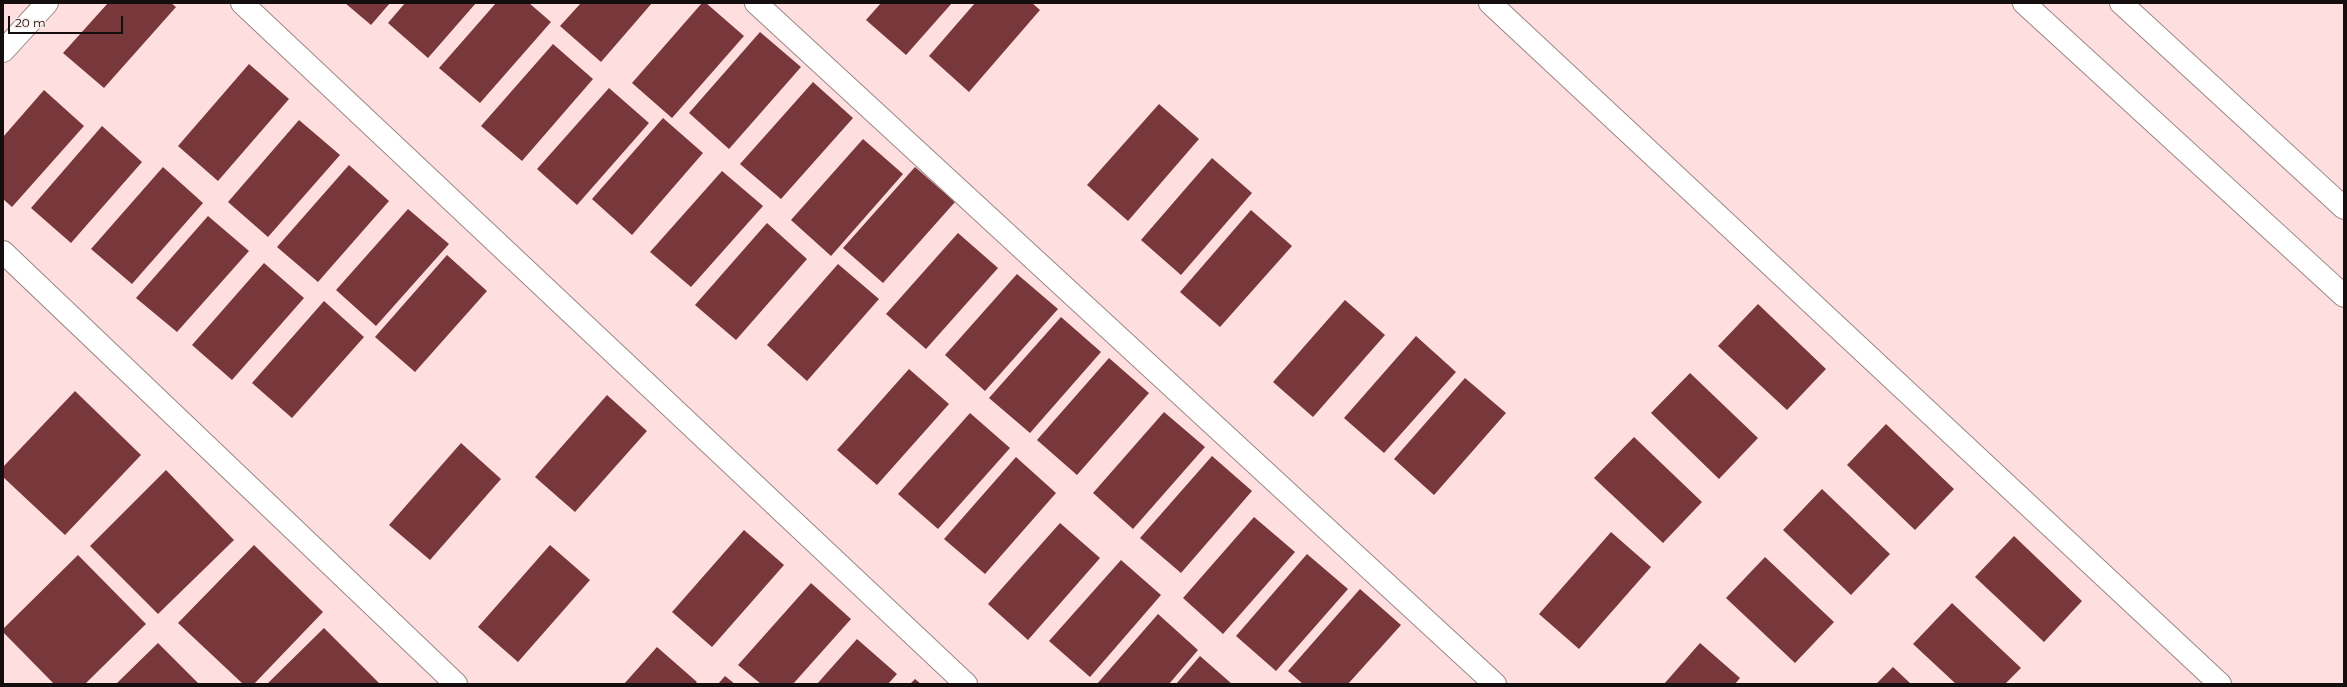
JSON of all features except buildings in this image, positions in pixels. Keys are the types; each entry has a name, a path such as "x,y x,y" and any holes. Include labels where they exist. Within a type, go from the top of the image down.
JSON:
{"street":[{"path":"3,52 47,3"},
{"path":"242,3 966,684"},
{"path":"756,3 1495,684"},
{"path":"1490,3 2220,684"},
{"path":"2024,3 2344,296"},
{"path":"2121,3 2344,208"},
{"path":"3,252 456,684"}],"shaded area":[{"path":"3,3 2344,3 2344,684 3,684"}]}
